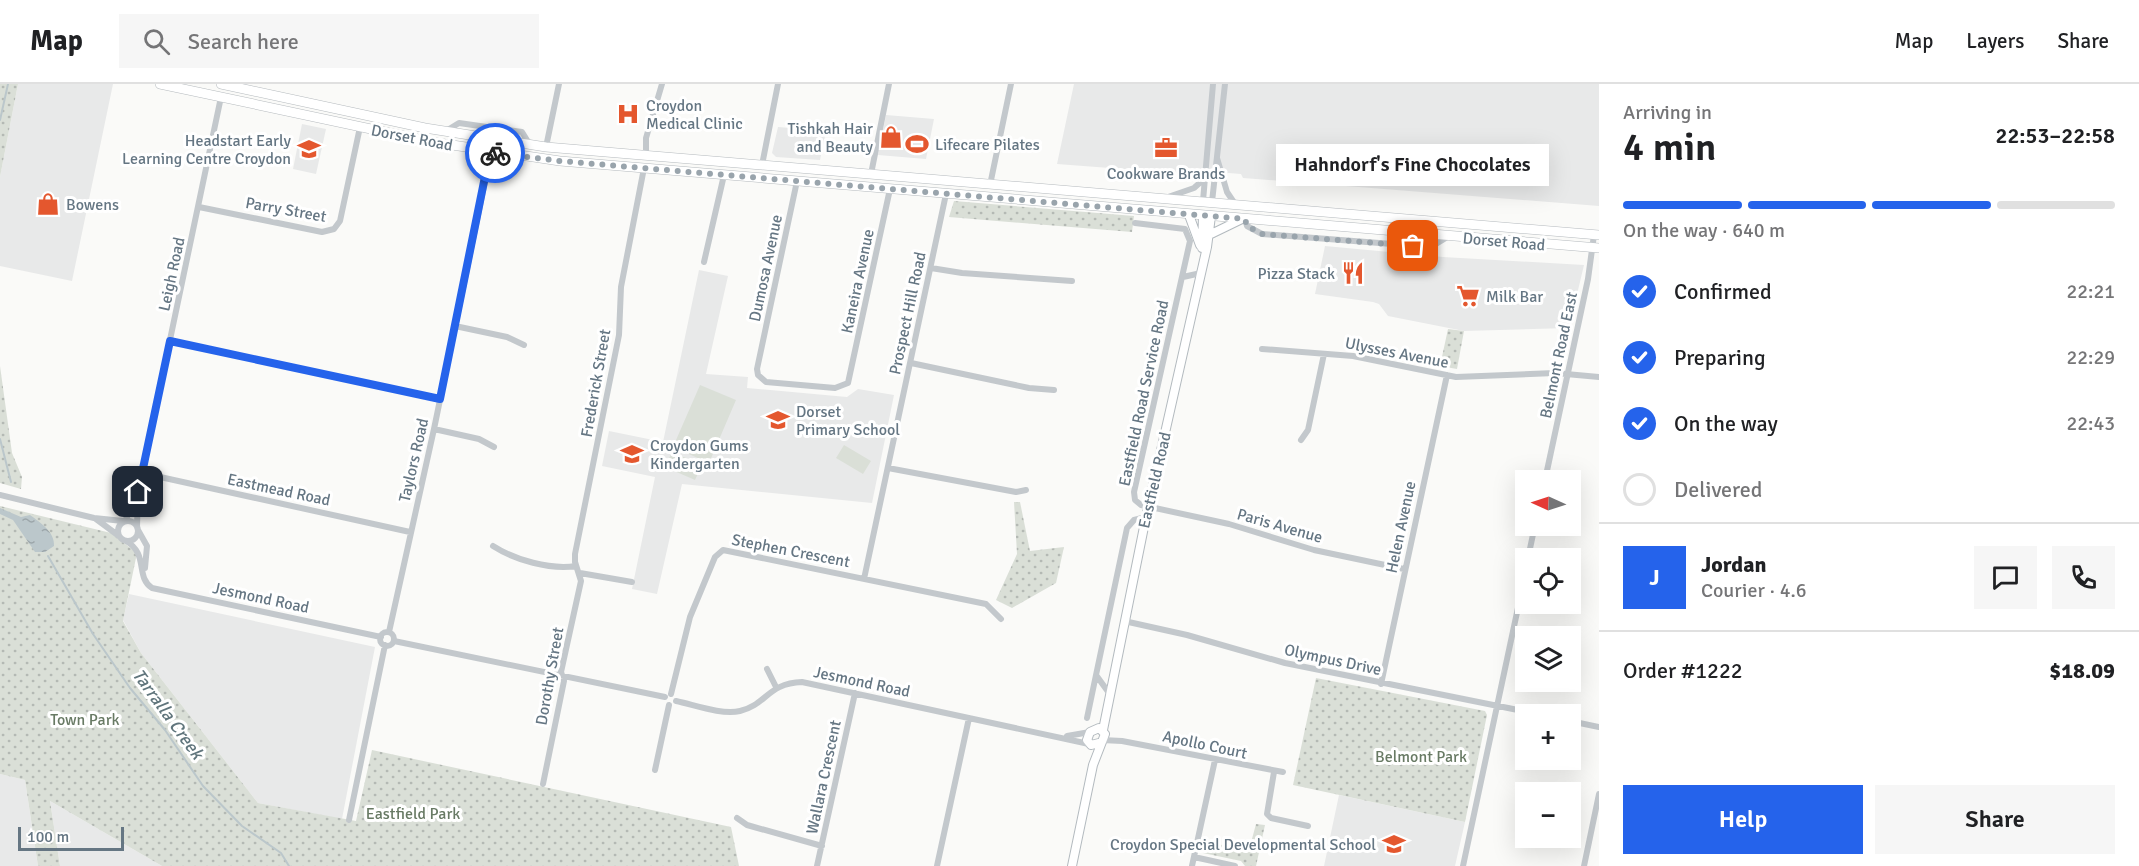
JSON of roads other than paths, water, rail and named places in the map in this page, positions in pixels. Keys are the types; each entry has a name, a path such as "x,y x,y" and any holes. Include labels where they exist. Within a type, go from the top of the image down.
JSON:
{"main road":[{"name":"Dorset Road","path":"160,84 490,152 724,175 1596,248"},
{"name":"Dorset Road","path":"226,84 445,131 546,147 1596,235"},
{"path":"221,97 226,84"},
{"path":"490,152 492,140"},
{"path":"644,168 646,156"},
{"path":"797,181 799,168"},
{"path":"989,197 990,185"},
{"name":"Eastfield Road","path":"1201,268 1208,202"},
{"path":"1189,215 1202,251"},
{"name":"Eastfield Road","path":"1072,866 1148,506 1209,235 1207,216"},
{"path":"1209,235 1244,218"},
{"path":"1466,237 1467,224"},
{"name":"Eastfield Road","path":"1091,731 1108,694"},
{"path":"1091,731 1098,739"},
{"path":"1091,731 1098,739"}],"street":[{"path":"546,147 559,84"},
{"path":"646,156 646,138 662,84"},
{"path":"762,165 778,84"},
{"path":"871,174 889,84"},
{"path":"990,185 1011,84"},
{"path":"1208,202 1205,179 1214,84"},
{"path":"1208,202 1225,84"},
{"name":"Leigh Road","path":"137,528 138,492 221,97"},
{"path":"445,131 459,123 522,132 530,145"},
{"name":"Parry Street","path":"199,207 322,232 334,229 342,214 360,127"},
{"name":"Taylors Road","path":"389,632 434,429 490,152"},
{"path":"1216,155 1227,192 1235,204"},
{"name":"Frederick Street","path":"578,570 575,554 619,335 621,287 644,168"},
{"path":"704,262 724,175"},
{"path":"1165,198 1194,188 1205,179"},
{"name":"Dumosa Avenue","path":"797,181 758,375 766,382 840,388 850,379"},
{"name":"Kaneira Avenue","path":"850,379 890,189"},
{"name":"Prospect Hill Road","path":"864,579 946,194"},
{"name":"Eastfield Road Service Road","path":"1135,223 1180,227 1189,232 1190,241 1134,492 1137,502 1148,506"},
{"name":"Belmont Road East","path":"1547,470 1596,248 1596,235"},
{"path":"931,268 962,273 1072,281"},
{"path":"1183,277 1201,268"},
{"path":"455,326 507,337 524,345"},
{"path":"170,341 440,399"},
{"name":"Ulysses Avenue","path":"1262,349 1366,358 1447,375 1599,376"},
{"path":"1301,440 1308,430 1324,354"},
{"path":"911,363 1029,388 1054,390"},
{"name":"Helen Avenue","path":"1381,684 1447,375"},
{"path":"434,429 479,439 494,447"},
{"path":"888,468 1016,492 1026,490"},
{"name":"Eastmead Road","path":"142,473 410,532"},
{"name":"Leigh Road","path":"124,521 138,492"},
{"path":"0,495 94,518 133,522 147,546 144,573"},
{"name":"Paris Avenue","path":"1148,506 1229,524 1314,550 1404,569"},
{"path":"1087,718 1127,528 1134,520 1146,517"},
{"path":"94,518 126,541 135,538 137,528"},
{"path":"119,536 118,526 124,521"},
{"name":"Jesmond Road","path":"126,541 141,555 148,586 381,637"},
{"path":"493,546 510,556 632,582"},
{"name":"Stephen Crescent","path":"668,696 690,617 713,562 721,551 727,549 864,579"},
{"name":"Dorothy Street","path":"543,784 581,581 578,570"},
{"path":"864,579 986,604 1001,619"},
{"path":"1463,866 1517,614"},
{"name":"Olympus Drive","path":"1124,621 1187,635 1285,663 1515,709"},
{"path":"349,820 385,645 381,637 389,632 393,635 394,641"},
{"path":"385,645 394,641 562,676 675,696 676,701"},
{"path":"669,705 676,701 735,711 751,707 776,687 767,669"},
{"path":"1096,675 1108,694"},
{"name":"Jesmond Road","path":"776,687 802,682 1049,734 1072,737 1091,731"},
{"name":"Wallara Crescent","path":"817,866 855,693"},
{"path":"655,770 669,705 668,696"},
{"path":"937,866 969,718"},
{"path":"1581,723 1599,727"},
{"name":"Jesmond Road","path":"1049,734 1098,739"},
{"name":"Apollo Court","path":"1098,739 1122,741 1283,772"},
{"path":"1192,866 1215,760"},
{"path":"1274,772 1267,814 1271,818 1308,826"},
{"path":"1584,866 1599,794"},
{"path":"737,818 747,825 822,846"},
{"path":"1194,857 1234,866"}],"water":[{"path":"0,508 21,517 30,515 50,532 54,546 45,552 35,552 13,520 0,514"}],"waterway":[{"name":"Tarralla Creek","path":"0,120 8,84"},
{"name":"Tarralla Creek","path":"0,439 11,482"},
{"name":"Tarralla Creek","path":"48,556 93,634 130,688 165,730 203,786 242,826 281,853 289,866"}],"place":[{"name":"Croydon Medical Clinic","path":"628,114"},
{"name":"Tishkah Hair and Beauty","path":"891,137"},
{"name":"Lifecare Pilates","path":"917,144"},
{"name":"Cookware Brands","path":"1166,148"},
{"name":"Headstart Early Learning Centre Croydon","path":"309,149"},
{"name":"Bowens","path":"48,204"},
{"name":"Hahndorf's Fine Chocolates","path":"1413,246"},
{"name":"Pizza Stack","path":"1353,273"},
{"name":"Milk Bar","path":"1468,296"},
{"name":"Dorset Primary School","path":"778,420"},
{"name":"Croydon Gums Kindergarten","path":"632,454"},
{"name":"Croydon Special Developmental School","path":"1394,844"}],"park label":[{"name":"Town Park","path":"85,719"},
{"name":"Belmont Park","path":"1421,756"},
{"name":"Eastfield Park","path":"413,813"}]}
